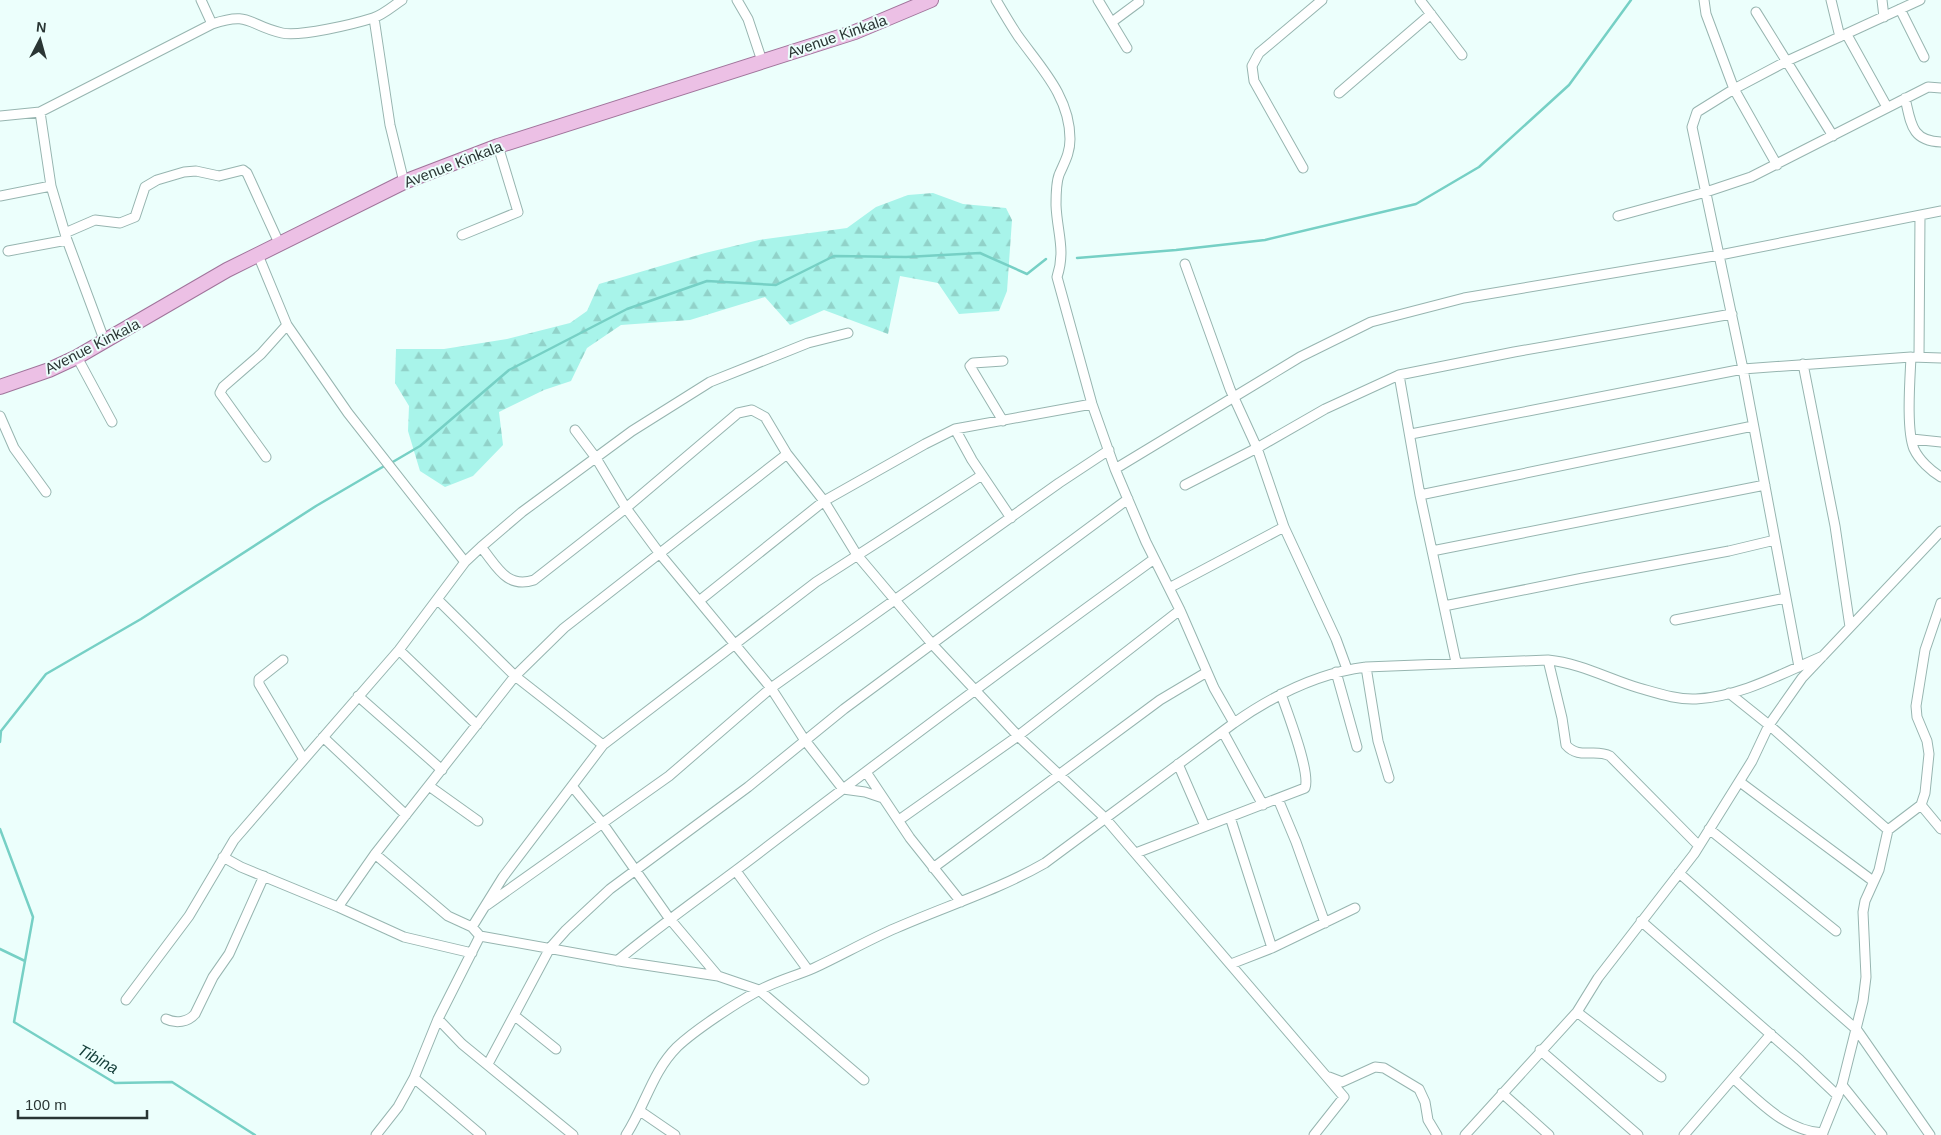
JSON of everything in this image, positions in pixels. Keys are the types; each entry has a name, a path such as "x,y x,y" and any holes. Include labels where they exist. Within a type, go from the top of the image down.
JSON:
{"main road":[{"name":"Avenue Kinkala","path":"0,387 49,370 77,357 227,270 404,182 498,146 855,32 931,0"}],"street":[{"path":"201,0 212,24"},
{"path":"0,116 40,112 212,24 232,18 244,18 283,33 304,33 374,18 402,0"},
{"path":"737,0 748,19 762,61"},
{"path":"996,0 1018,35 1050,78 1062,100 1069,121 1070,142 1066,163 1058,176 1056,206 1062,262 1057,277 1092,404 1116,469 1154,559 1180,610 1207,672 1234,723"},
{"path":"1098,0 1127,48"},
{"path":"1303,168 1254,81 1252,66 1259,53 1322,0"},
{"path":"1420,0 1462,55"},
{"path":"1704,0 1706,14 1734,89 1777,165"},
{"path":"1831,0 1843,36 1887,107"},
{"path":"1882,0 1884,17"},
{"path":"1798,667 1743,369 1692,127 1693,121 1697,112 1734,89 1787,61 1920,0"},
{"path":"1112,22 1139,2"},
{"path":"1900,9 1924,57"},
{"path":"1756,12 1833,136"},
{"path":"1339,93 1431,14"},
{"path":"374,18 390,125 404,182"},
{"path":"1618,216 1706,192 1751,177 1904,98 1928,87 1941,88"},
{"path":"1904,98 1913,127 1918,136 1928,141 1941,142"},
{"path":"40,112 51,186 66,236 105,342"},
{"path":"462,235 518,212 498,146"},
{"path":"8,251 66,236 95,220 120,222 135,216 145,187 157,180 184,172 196,171 219,176 244,170 280,243"},
{"path":"0,196 51,186"},
{"path":"1116,469 1233,396 1300,357 1371,322 1464,298 1720,255 1941,211"},
{"path":"1920,216 1912,439 1917,454 1929,468 1941,476"},
{"path":"258,255 287,325 354,420 465,562"},
{"path":"1185,264 1233,396 1257,448 1284,526 1336,639 1347,669"},
{"path":"1185,485 1257,448 1325,409 1399,375 1524,350 1732,314"},
{"path":"266,456 220,393 223,387 261,354 287,325"},
{"path":"126,1000 189,916 223,857 250,820 398,650 438,600 465,562 480,547 632,431 710,382 808,343 848,333"},
{"path":"77,357 112,422"},
{"path":"1411,434 1743,369 1915,357 1941,358"},
{"path":"1003,362 973,363 970,366 1003,421"},
{"path":"1803,364 1835,526 1850,627"},
{"path":"1399,375 1411,434 1420,495 1456,662"},
{"path":"699,601 824,501 894,460 955,429 1092,404"},
{"path":"480,547 512,582 523,583 534,580 626,508 738,413 745,410 759,412 765,417 787,454 824,501 857,555 896,601 1018,736 1057,775 1105,818 1344,1097 1314,1135"},
{"path":"0,416 14,448 46,492"},
{"path":"1420,495 1753,426"},
{"path":"955,429 982,475 1011,518"},
{"path":"575,430 596,458 626,508 660,554 771,688 804,739 842,789 866,792 883,798"},
{"path":"1912,439 1941,442"},
{"path":"486,905 669,776 771,688 1109,450"},
{"path":"338,907 376,854 515,676 564,628 787,454"},
{"path":"472,927 509,869 603,745 816,582 982,475"},
{"path":"1432,551 1765,485"},
{"path":"488,1064 550,948 581,915 636,869 748,787 804,739 1128,499"},
{"path":"1169,588 1284,526"},
{"path":"1465,1135 1540,1050 1577,1012 1598,978 1700,846 1740,782 1769,725 1802,678 1941,530"},
{"path":"1444,606 1729,551 1775,540"},
{"path":"617,960 668,918 736,871 975,689 1154,559"},
{"path":"1675,620 1786,598"},
{"path":"438,600 515,676 603,745"},
{"path":"1734,1079 1787,1123 1801,1130 1822,1134 1838,1096 1857,1030 1866,977 1863,912 1865,901 1879,870 1888,830 1921,805 1925,793 1929,754 1928,742 1917,717 1916,706 1926,650 1940,609"},
{"path":"899,820 1018,736 1180,610"},
{"path":"398,650 477,725"},
{"path":"626,1135 640,1111 652,1081 678,1046 759,990 808,970 895,928 1020,877 1045,863 1067,849 1105,818 1234,723 1281,694 1347,669 1456,662 1548,660 1574,664 1639,688 1695,700 1729,693 1823,656"},
{"path":"283,660 263,676 258,684 304,758"},
{"path":"1548,660 1562,718 1566,745 1580,754 1601,752 1610,756 1700,846"},
{"path":"1366,667 1378,741 1389,778"},
{"path":"933,868 1160,700 1207,672"},
{"path":"1336,672 1357,748"},
{"path":"1729,693 1769,725 1888,830"},
{"path":"1136,853 1278,800 1305,788 1307,781 1298,743 1281,694"},
{"path":"358,696 442,770"},
{"path":"1223,732 1263,804"},
{"path":"323,737 406,815"},
{"path":"1178,764 1205,826"},
{"path":"866,772 933,868 961,902"},
{"path":"1740,782 1873,881"},
{"path":"429,786 478,821"},
{"path":"572,786 636,869 668,918 718,976"},
{"path":"1278,800 1296,842 1325,923"},
{"path":"1921,805 1941,830"},
{"path":"1230,817 1272,948"},
{"path":"1709,829 1836,931"},
{"path":"376,854 448,916 472,927 480,936 718,976 759,990 864,1080"},
{"path":"223,857 404,937 472,953"},
{"path":"736,871 808,970"},
{"path":"1679,873 1857,1030 1930,1135"},
{"path":"166,1019 173,1022 183,1021 195,1014 213,977 233,946 264,876"},
{"path":"1231,964 1272,948 1355,908"},
{"path":"1641,921 1771,1034 1838,1096"},
{"path":"376,1135 398,1107 414,1078 438,1019 480,936"},
{"path":"1577,1012 1661,1077"},
{"path":"515,1016 556,1049"},
{"path":"438,1019 462,1044 573,1135"},
{"path":"1684,1135 1771,1034"},
{"path":"1540,1050 1638,1135"},
{"path":"1323,1072 1333,1080 1342,1082 1375,1068 1384,1068 1418,1089 1423,1095 1428,1120 1436,1135"},
{"path":"414,1078 481,1135"},
{"path":"1842,1084 1882,1135"},
{"path":"1502,1093 1549,1135"},
{"path":"640,1111 676,1135"}],"green space":[{"path":"933,193 963,204 1006,208 1012,220 1007,291 999,311 959,314 938,283 900,276 888,334 824,310 790,325 765,297 690,320 621,325 587,348 571,381 544,390 499,412 503,445 473,476 445,487 420,471 408,431 409,406 395,383 396,349 444,349 507,339 570,323 587,311 599,284 705,253 759,240 847,228 876,207 908,195"}],"waterway":[{"path":"1077,258 1265,240 1416,204 1479,167 1569,85 1631,0"},
{"path":"391,463 420,446 509,370 627,309 707,281 776,285 834,256 906,257 980,253 1027,274 1046,259"},
{"path":"0,742 1,731 46,674 141,619 316,506 386,465"},
{"path":"0,829 33,917 25,961"},
{"name":"Tibina","path":"0,949 25,961 14,1022 115,1083 172,1082 255,1135"}]}
